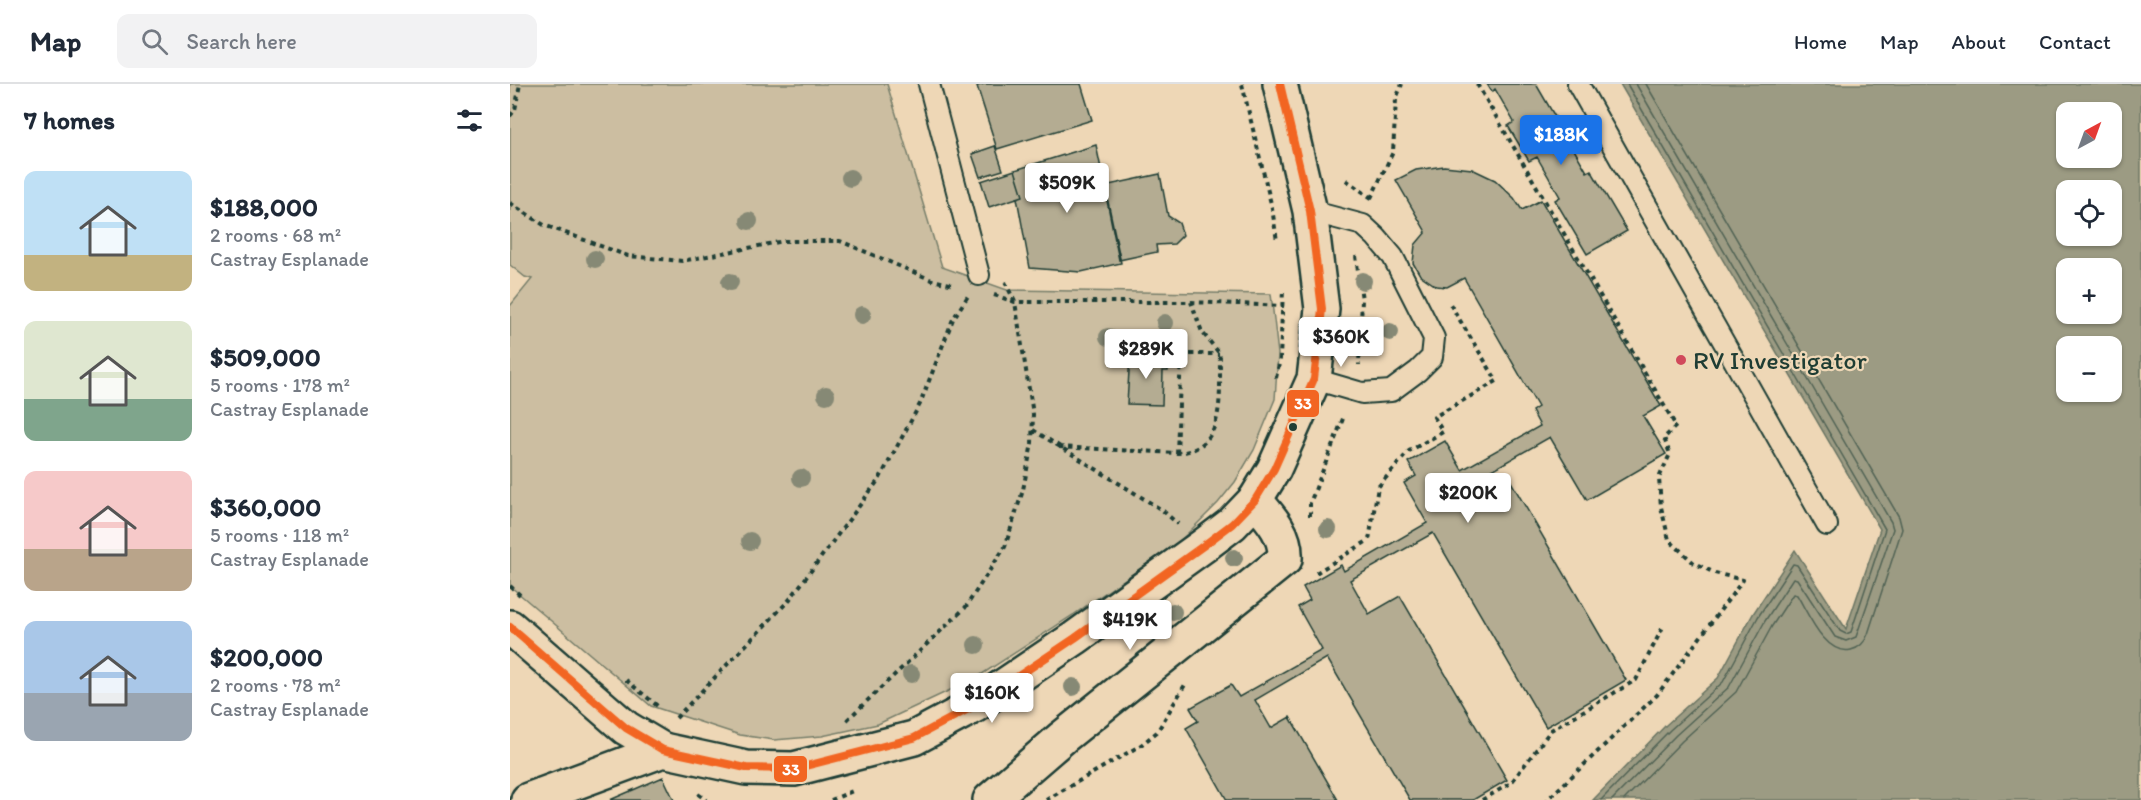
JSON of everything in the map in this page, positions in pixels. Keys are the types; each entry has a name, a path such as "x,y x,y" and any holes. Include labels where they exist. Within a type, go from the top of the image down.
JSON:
{"street":[{"path":"510,627 626,728 663,750 746,768 775,770 794,769 914,738 974,706 1075,638 1232,524 1255,500 1274,469 1314,378 1322,309 1310,211 1280,84"},
{"path":"990,800 1063,737 1285,559 1286,547 1274,522 1255,500"},
{"path":"528,800 663,750"}],"lane":[{"path":"929,84 976,282"},
{"path":"1578,84 1827,525"},
{"path":"1310,211 1363,225 1376,237 1393,257 1434,338 1432,357 1418,371 1391,391 1362,393 1314,378"}],"path":[{"path":"510,116 515,110 520,84"},
{"path":"1242,84 1272,208 1278,250"},
{"path":"1371,198 1393,152 1396,99 1402,84"},
{"path":"1477,84 1676,426 1664,438 1670,454 1659,478 1661,507 1669,540 1694,563 1715,573 1743,580 1657,695 1548,800"},
{"path":"510,202 544,225 628,256 682,261 784,241 840,241 932,280 976,282 1015,302 1191,302 1284,306"},
{"path":"1275,382 1280,359 1284,306 1283,281"},
{"path":"663,750 673,722 790,599 880,478 920,404 953,319 976,282"},
{"path":"846,721 965,608 1005,547 1023,490 1033,429 1033,414 1015,302"},
{"path":"1059,447 1177,453 1191,452 1202,446 1218,418 1220,354 1202,332 1191,302"},
{"path":"1177,453 1181,354 1220,354"},
{"path":"1033,429 1162,510 1181,527"},
{"path":"1285,559 1310,576 1369,540 1378,486 1409,451"},
{"path":"1482,800 1511,783 1551,730 1636,680 1663,627"},
{"path":"1046,800 1129,752 1157,732 1180,696 1189,675"}],"shaded area":[{"path":"510,84 887,84 942,267 1007,290 1271,294 1278,354 1275,399 1254,450 1235,482 1218,503 1181,540 1073,615 976,678 878,724 822,736 774,740 740,735 651,706 510,586 510,306 532,279 525,277 510,265"}],"water":[{"path":"1620,84 2141,84 2141,800 1593,800 1666,725 1718,678 1753,614 1795,550 1846,629 1880,529"}],"building":[{"path":"984,84 1081,84 1092,120 997,149 977,86"},
{"path":"1487,84 1536,84 1587,172 1591,170 1627,231 1587,254 1555,200 1560,197 1537,157 1529,161 1508,126 1514,122 1495,89 1492,92"},
{"path":"1096,145 1121,263 1081,272 1030,268 1017,198 1023,196 1015,170"},
{"path":"995,146 1003,170 980,177 972,154"},
{"path":"1444,166 1472,169 1495,180 1514,198 1522,210 1541,200 1661,406 1643,416 1666,454 1587,500 1550,437 1480,477 1485,485 1506,473 1626,680 1546,727 1433,533 1350,580 1369,614 1400,596 1507,780 1473,800 1410,800 1327,658 1255,700 1271,728 1290,717 1338,800 1227,800 1186,728 1198,721 1190,708 1231,685 1239,697 1322,650 1298,607 1310,600 1303,587 1341,565 1344,571 1427,523 1404,483 1416,476 1408,462 1445,441 1462,470 1540,426 1532,411 1538,407 1464,278 1447,287 1436,286 1420,275 1413,263 1415,245 1426,232 1396,180 1416,170"},
{"path":"1015,170 1023,196 989,207 981,181"},
{"path":"1160,174 1168,216 1179,223 1183,235 1174,244 1156,245 1157,252 1119,260 1104,186"},
{"path":"1130,355 1168,357 1168,371 1163,371 1162,405 1127,404"},
{"path":"663,777 674,800 610,800"}],"transit line":[{"name":"33","path":"510,627 626,728 663,750 746,768 794,769 914,738 974,706 1075,638 1232,524 1255,500 1274,469 1314,379 1322,309 1310,211 1280,84"}],"place":[{"name":"RV Investigator","path":"1681,360"}]}
